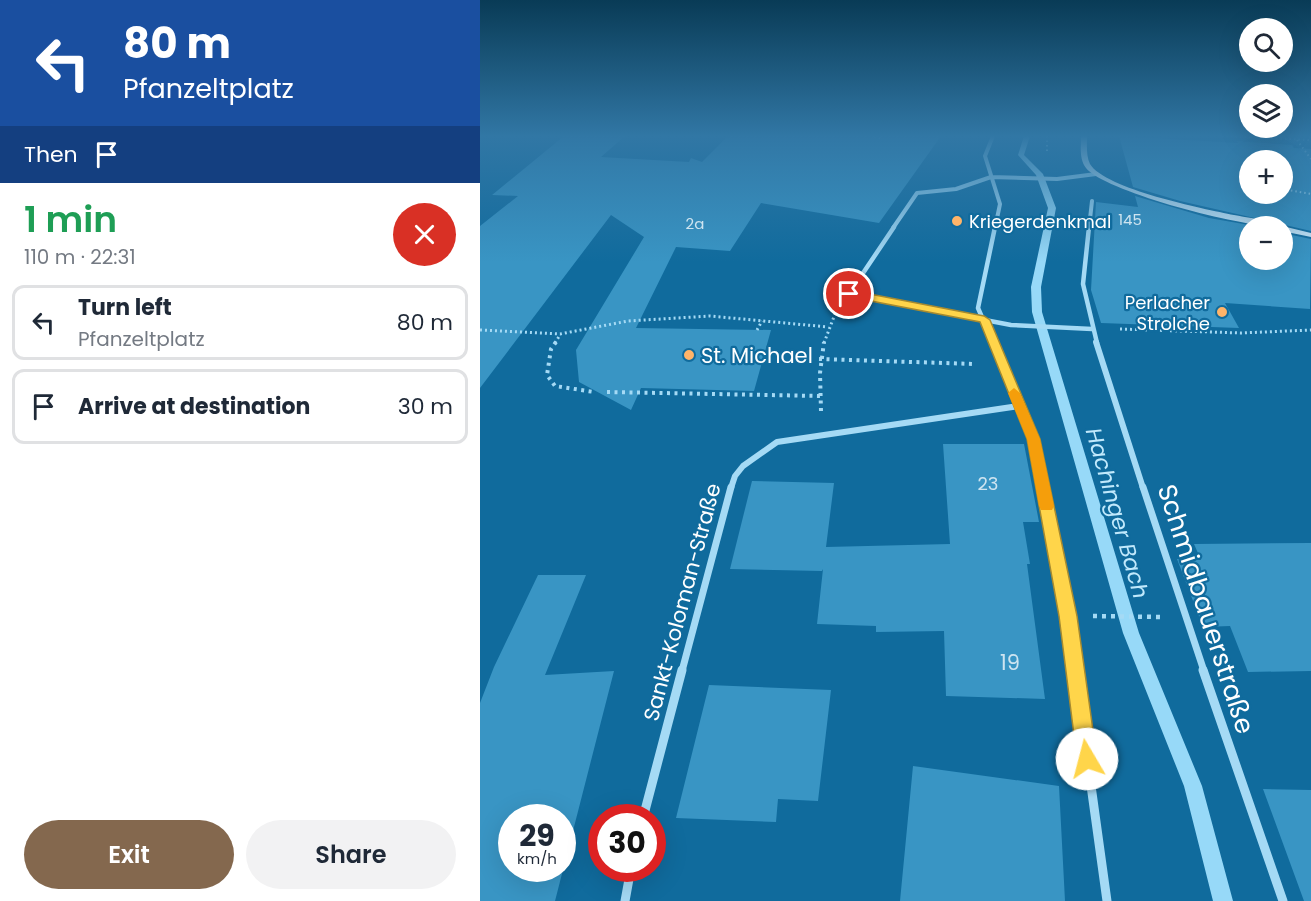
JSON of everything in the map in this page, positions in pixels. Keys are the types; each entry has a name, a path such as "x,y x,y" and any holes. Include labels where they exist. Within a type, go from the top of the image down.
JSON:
{"main road":[{"path":"1102,178 1136,191 1239,217"},
{"path":"1293,231 1311,235"}],"street":[{"path":"988,178 956,189 916,193 849,294 1011,325 1092,329"},
{"path":"991,178 1000,204 978,308 1034,439 1068,616 1107,901"},
{"name":"Schmidbauerstraße","path":"1092,201 1083,284 1092,329 1185,617 1283,901"},
{"name":"Sankt-Koloman-Straße","path":"647,804 735,476 754,456 777,442 1019,406"},
{"path":"625,901 628,882"}],"path":[{"path":"1293,191 1311,194"},
{"path":"826,435 819,359 828,327 849,294"},
{"path":"480,330 560,334 628,321 710,316 828,327"},
{"path":"757,330 762,321"},
{"path":"1092,329 1241,333 1311,330"},
{"path":"560,334 551,349 547,375 555,386 594,392"},
{"path":"819,359 1003,365"},
{"path":"607,392 821,396"},
{"path":"1103,616 1142,617"}],"building":[{"path":"513,178 911,178 879,223 761,203 730,251 676,247 636,328 771,330 754,391 641,388 631,410 579,382 576,350 644,237 611,215 480,388 480,226 518,196 492,195"},
{"path":"1131,178 1239,178 1239,204 1293,204 1293,178 1311,178 1311,231 1293,227 1293,216 1246,216 1180,201 1133,187"},
{"path":"1135,196 1209,218 1239,223 1239,270 1293,270 1293,235 1311,239 1310,309 1225,303 1239,328 1101,323 1091,290 1096,202 1138,207"},
{"path":"943,444 1024,444 1039,522 1023,522 1045,699 946,696 944,631 876,632 876,626 817,624 823,569 822,571 730,569 752,481 834,483 826,547 950,544"},
{"path":"1311,543 1311,671 1248,672 1230,626 1203,627 1177,559 1201,560 1194,544"},
{"path":"538,575 586,575 545,675 614,671 576,819 576,804 498,804 498,882 560,882 555,901 480,901 480,703 494,667"},
{"path":"709,685 831,690 818,801 778,799 776,822 676,818"},
{"path":"913,766 1059,786 1065,901 900,901"},
{"path":"1263,789 1311,790 1311,901 1304,901"}],"waterway":[{"name":"Hachinger Bach","path":"1041,178 1052,208 1036,287 1037,312 1131,633 1193,786 1223,901"}],"slow traffic":[{"path":"1014,393 1034,439 1047,506"}],"place":[{"name":"Kriegerdenkmal","path":"957,221"},
{"name":"Perlacher Strolche","path":"1222,312"},
{"name":"St. Michael","path":"689,355"}],"route":[{"path":"849,294 984,320 1034,439 1068,616 1087,759"}]}
